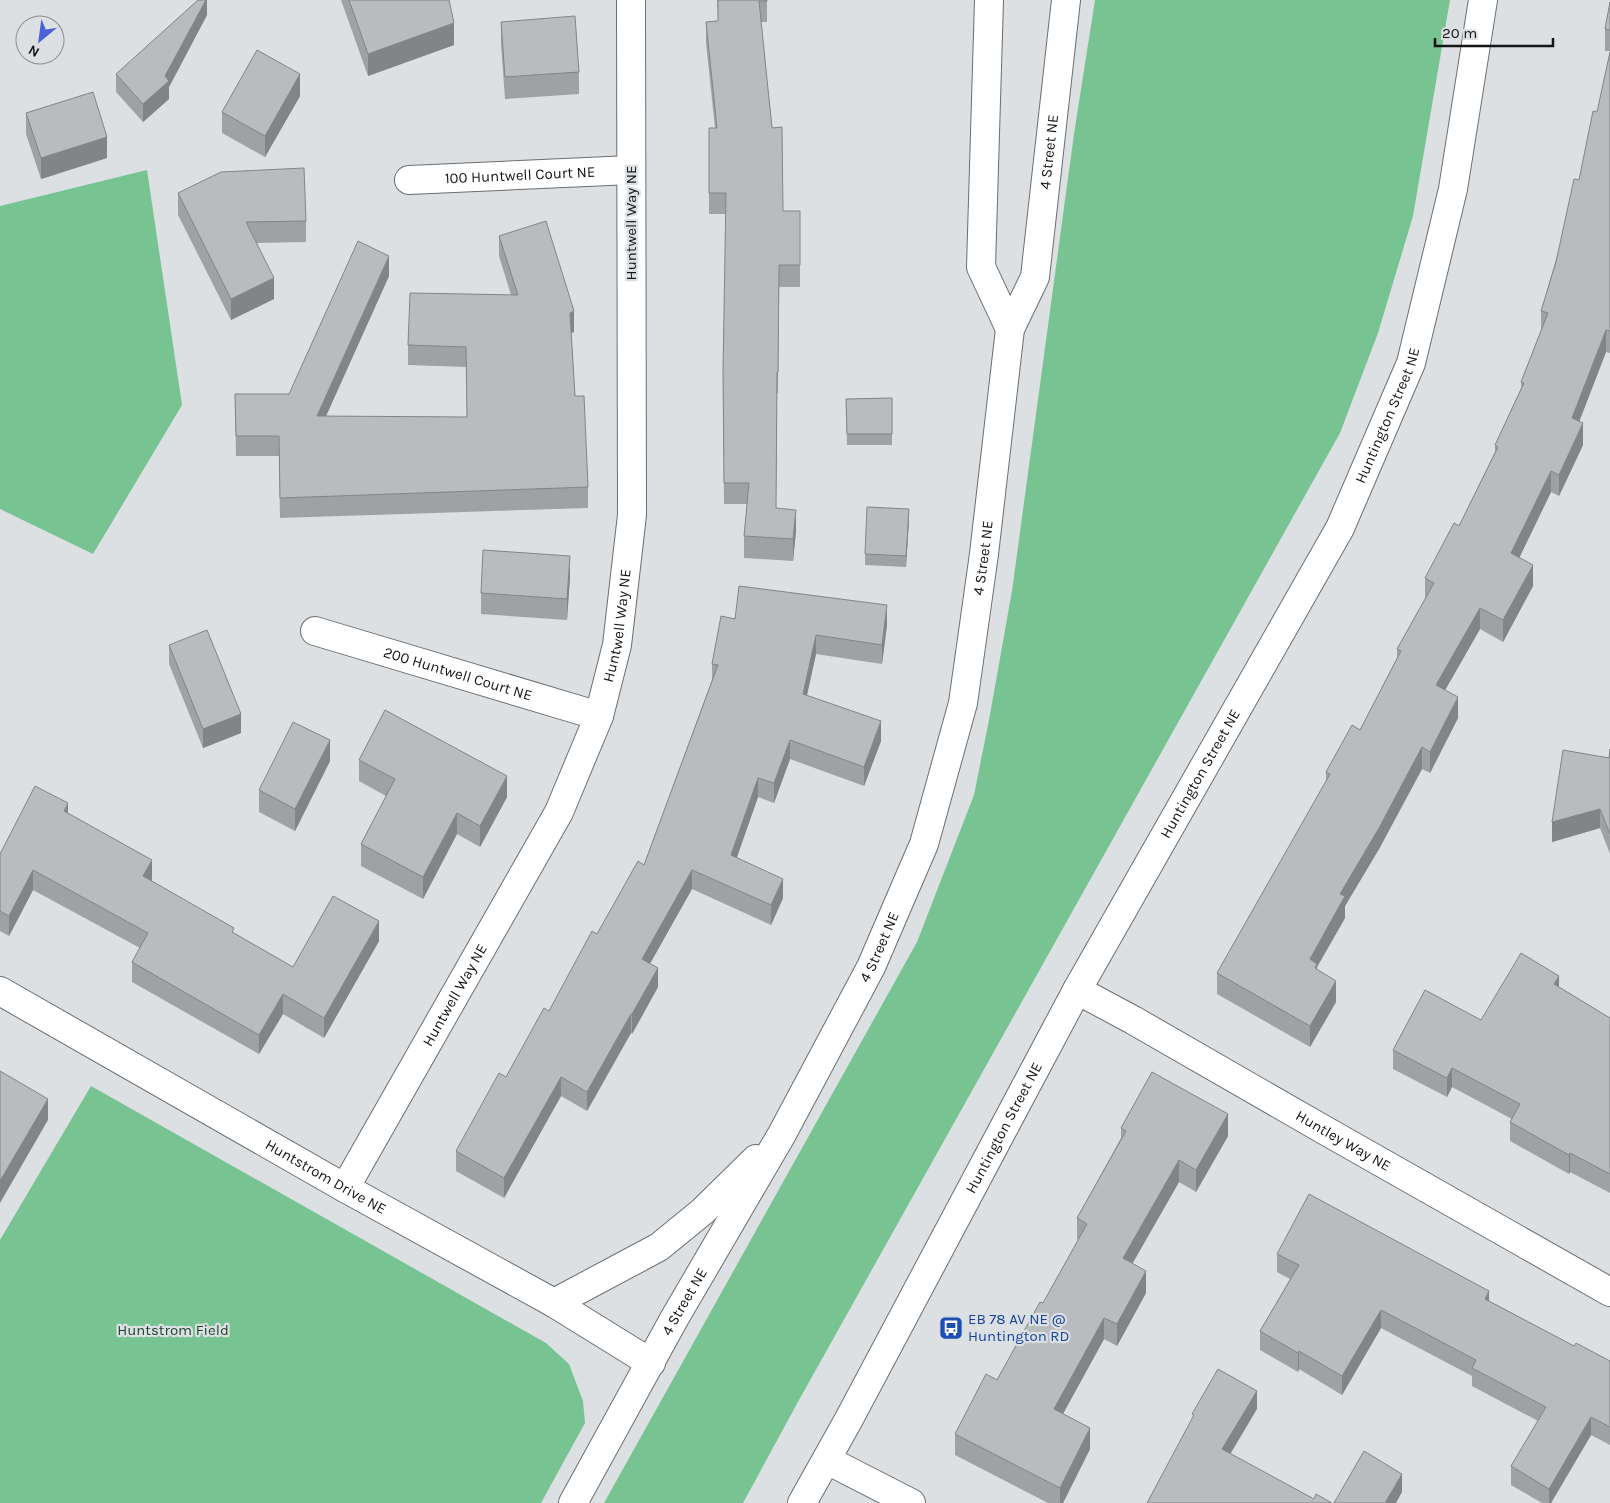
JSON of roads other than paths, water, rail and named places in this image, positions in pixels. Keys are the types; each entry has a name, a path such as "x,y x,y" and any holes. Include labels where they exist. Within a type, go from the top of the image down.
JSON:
{"street":[{"name":"Huntwell Way NE","path":"346,1188 559,812 599,716 617,645 632,515 631,0"},
{"path":"989,0 981,267 1010,329"},
{"name":"4 Street NE","path":"574,1503 651,1363 782,1134 871,967 924,844 963,703 984,554 1010,329 1035,277 1066,0"},
{"name":"Huntington Street NE","path":"802,1503 827,1460 1077,990 1340,528 1412,363 1453,189 1483,0"},
{"name":"100 Huntwell Court NE","path":"408,180 631,170"},
{"name":"200 Huntwell Court NE","path":"315,631 599,716"},
{"name":"Huntstrom Drive NE","path":"0,990 346,1188 554,1303 651,1363"},
{"name":"Huntley Way NE","path":"1077,990 1133,1020 1610,1292"},
{"path":"554,1303 659,1247 703,1211 782,1134"},
{"path":"827,1460 911,1503"}],"place":[{"name":"EB 78 AV NE @ Huntington RD","path":"951,1328"}],"park label":[{"name":"Huntstrom Field","path":"173,1330"}]}
